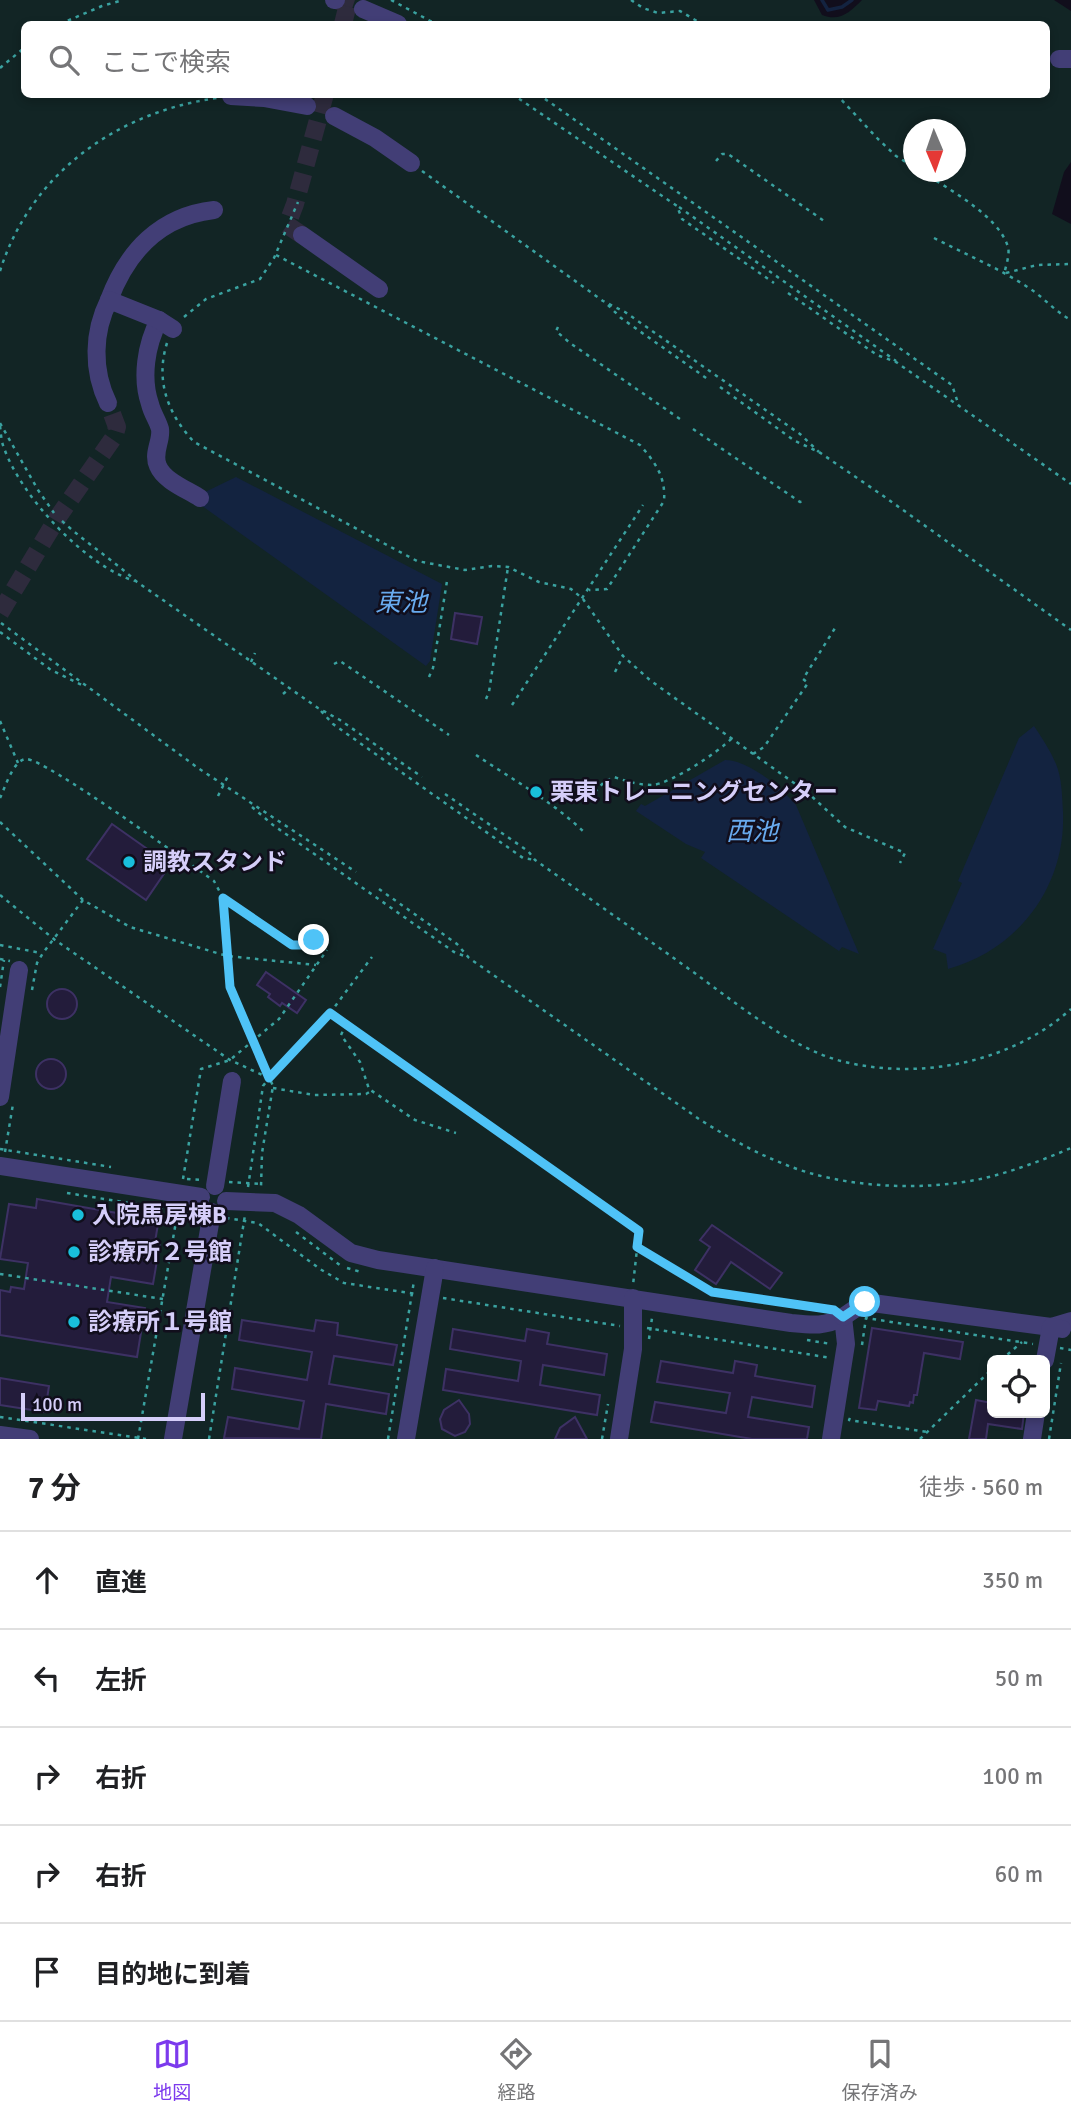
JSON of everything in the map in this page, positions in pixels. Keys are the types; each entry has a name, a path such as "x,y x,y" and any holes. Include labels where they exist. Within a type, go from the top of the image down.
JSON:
{"lane":[{"path":"363,9 391,21"},
{"path":"225,100 264,98 307,106"},
{"path":"334,116 375,138 417,169"},
{"path":"108,403 100,381 96,351 98,328 118,275 149,238 169,222 214,210"},
{"path":"302,235 379,289"},
{"path":"108,300 166,325 148,349 146,367 150,405 161,432 156,459 158,468 165,476 200,498"},
{"path":"0,1097 19,970"},
{"path":"232,1081 211,1188 204,1208 219,1207 255,1193 299,1215 351,1253 433,1276 633,1306 816,1326 832,1323 865,1302 1071,1331"},
{"path":"0,1166 211,1188"},
{"path":"173,1439 219,1207"},
{"path":"406,1439 433,1276"},
{"path":"619,1439 634,1349 633,1306"},
{"path":"831,1439 846,1344 843,1317"},
{"path":"1051,1327 1071,1321"},
{"path":"1051,1327 1052,1352"},
{"path":"1032,1439 1035,1418"},
{"path":"0,1434 30,1439"}],"path":[{"path":"67,21 123,0"},
{"path":"391,0 430,21"},
{"path":"631,0 658,13 680,11 697,21"},
{"path":"0,68 21,50"},
{"path":"518,98 882,349 901,366 1071,484"},
{"path":"544,98 952,385 959,406"},
{"path":"840,98 878,139 903,160"},
{"path":"0,271 25,216 41,193 72,161 116,129 152,114 205,100 225,100"},
{"path":"205,100 225,100"},
{"path":"716,161 722,154 728,154 827,223"},
{"path":"417,169 709,380"},
{"path":"937,182 982,212 1002,233 1009,249 1004,274"},
{"path":"298,202 276,255 260,279 206,299 166,325 162,375 166,401 194,442 417,561 465,570 492,566 508,567 539,582 571,589 583,599 623,656 651,681 808,793 845,827 905,853 900,863"},
{"path":"677,206 682,219 774,284"},
{"path":"934,238 1004,274 1034,292 1056,312 1071,320"},
{"path":"276,255 640,445 654,460 662,476 664,501 607,589 589,590"},
{"path":"1004,274 1037,265 1071,264"},
{"path":"788,293 877,355 901,366"},
{"path":"606,303 625,312 789,426 819,452 1071,630"},
{"path":"558,327 556,331 570,343 680,419"},
{"path":"720,387 795,441 819,452"},
{"path":"0,425 54,513"},
{"path":"0,425 3,447 36,504 65,536 93,558 122,577 137,582"},
{"path":"693,429 800,502 806,501"},
{"path":"512,705 643,505"},
{"path":"62,522 137,582 289,689 340,720 422,777"},
{"path":"485,699 489,691 508,567"},
{"path":"429,677 433,668 447,581"},
{"path":"1,623 223,786 356,872"},
{"path":"753,754 764,747 808,683 803,679 837,625"},
{"path":"0,632 51,670 82,685"},
{"path":"251,662 256,653"},
{"path":"615,672 623,656"},
{"path":"334,664 340,661 365,676 449,735"},
{"path":"283,694 289,689"},
{"path":"318,708 333,724 523,858 536,860"},
{"path":"0,721 18,763"},
{"path":"595,792 604,782 614,777 641,785 655,785 670,779 724,746 732,738"},
{"path":"476,755 561,813 584,832 583,835"},
{"path":"0,798 18,763 26,759 37,762 215,881 223,898 230,987 273,1088 209,1439"},
{"path":"218,796 228,776"},
{"path":"444,794 528,851 536,860 762,1022 840,1061 892,1068 955,1066 992,1054 1032,1036 1060,1020 1071,1009"},
{"path":"247,802 296,841 454,952 469,958 699,1119 737,1143 786,1165 832,1178 889,1185 944,1184 984,1178 1035,1163 1071,1148"},
{"path":"0,822 83,900 130,926 227,956 316,965"},
{"path":"379,889 457,944 469,958"},
{"path":"0,895 55,940 230,1060 269,1078"},
{"path":"223,898 292,945 308,945 314,940"},
{"path":"37,964 83,900"},
{"path":"0,945 43,953"},
{"path":"139,1438 201,1069 230,1060 279,1020 327,950"},
{"path":"255,1193 263,1086 330,1013 372,957"},
{"path":"0,959 4,960 0,987"},
{"path":"330,1013 639,1231 633,1306 621,1311 619,1326"},
{"path":"346,1024 341,1035 360,1062 371,1091 415,1120 456,1133"},
{"path":"273,1088 314,1096 366,1094 371,1091"},
{"path":"0,1149 115,1167"},
{"path":"182,1186 255,1193"},
{"path":"287,1226 334,1263 366,1273"},
{"path":"637,1247 712,1292 834,1310 843,1317"},
{"path":"0,1274 163,1299"},
{"path":"388,1439 414,1281 433,1276"},
{"path":"860,1355 866,1318 1022,1342 1052,1352 1071,1350"},
{"path":"1007,1355 1022,1342"},
{"path":"1049,1439 1052,1352"},
{"path":"920,1439 987,1374"},
{"path":"602,1439 609,1401"},
{"path":"851,1407 849,1420 927,1433"},
{"path":"0,1417 146,1439"}],"green space":[{"name":"栗東トレーニングセンター","path":"0,0 814,0 822,15 834,17 849,12 862,0 1054,0 1071,11 1071,162 1064,172 1052,214 1071,224 1071,1439 0,1439"}],"water":[{"name":"東池","path":"236,477 442,584 430,661 426,666 198,503 203,493"},
{"path":"1034,726 1054,759 1061,781 1062,839 1056,865 1047,889 1033,911 1016,930 973,960 948,969 946,954 933,949 962,883 958,881 1019,738"},
{"name":"西池","path":"725,760 754,769 782,790 796,805 859,954 842,947 839,951 701,858 705,852 686,844 636,811 641,804 645,806"}],"building":[{"path":"455,613 482,617 477,644 451,639"},
{"name":"調教スタンド","path":"112,824 170,865 146,900 87,859"},
{"path":"266,972 306,1000 297,1013 282,1003 280,1006 268,997 270,994 257,985"},
{"path":"62,989 73,993 77,1004 73,1015 62,1019 51,1015 47,1004 51,993"},
{"path":"51,1059 62,1063 66,1074 62,1085 51,1089 40,1085 36,1074 40,1063"},
{"path":"37,1199 159,1218 155,1242 160,1243 153,1284 111,1277 107,1302 145,1308 137,1357 0,1335 0,1290 10,1292 11,1287 24,1289 28,1263 0,1259 9,1204 36,1208"},
{"path":"712,1225 782,1273 770,1289 731,1262 716,1284 695,1270 710,1247 700,1240"},
{"path":"242,1320 314,1331 316,1320 338,1323 337,1335 397,1345 393,1365 334,1356 329,1384 389,1394 386,1414 326,1404 321,1439 224,1438 228,1417 299,1429 304,1401 232,1389 235,1368 307,1380 312,1352 239,1340"},
{"path":"872,1328 963,1342 960,1359 924,1353 917,1395 914,1395 913,1403 910,1402 909,1406 878,1401 876,1410 859,1408"},
{"path":"453,1329 525,1341 527,1329 549,1333 547,1344 607,1354 604,1375 543,1365 540,1385 600,1395 597,1415 443,1390 446,1369 518,1381 521,1361 450,1349"},
{"path":"661,1361 733,1373 735,1361 757,1365 755,1376 815,1386 812,1407 752,1397 748,1417 809,1427 807,1439 752,1439 651,1422 655,1402 726,1413 730,1393 657,1382"},
{"path":"0,1378 49,1386 45,1412 0,1405"},
{"path":"459,1400 469,1414 470,1424 465,1432 455,1436 442,1429 440,1419 444,1410"},
{"path":"976,1400 987,1402 987,1418 1023,1418 1022,1429 988,1424 986,1439 969,1439"},
{"path":"575,1417 587,1439 555,1439 560,1428"}],"waterway":[{"path":"822,0 828,10 842,7 852,0"}],"tunnel":[{"path":"336,0 363,9"},
{"path":"344,21 349,0"},
{"path":"302,235 287,225 324,98"},
{"path":"0,613 58,517 114,437 117,427 108,403"}],"place":[{"name":"栗東トレーニングセンター","path":"536,792"},
{"name":"調教スタンド","path":"129,862"},
{"name":"入院馬房棟B","path":"78,1215"},
{"name":"診療所２号館","path":"74,1252"},
{"name":"診療所１号館","path":"74,1322"}],"route":[{"path":"314,940 301,947 292,945 223,898 230,987 269,1078 330,1013 639,1231 637,1247 712,1292 834,1310 843,1317 865,1302"}]}
